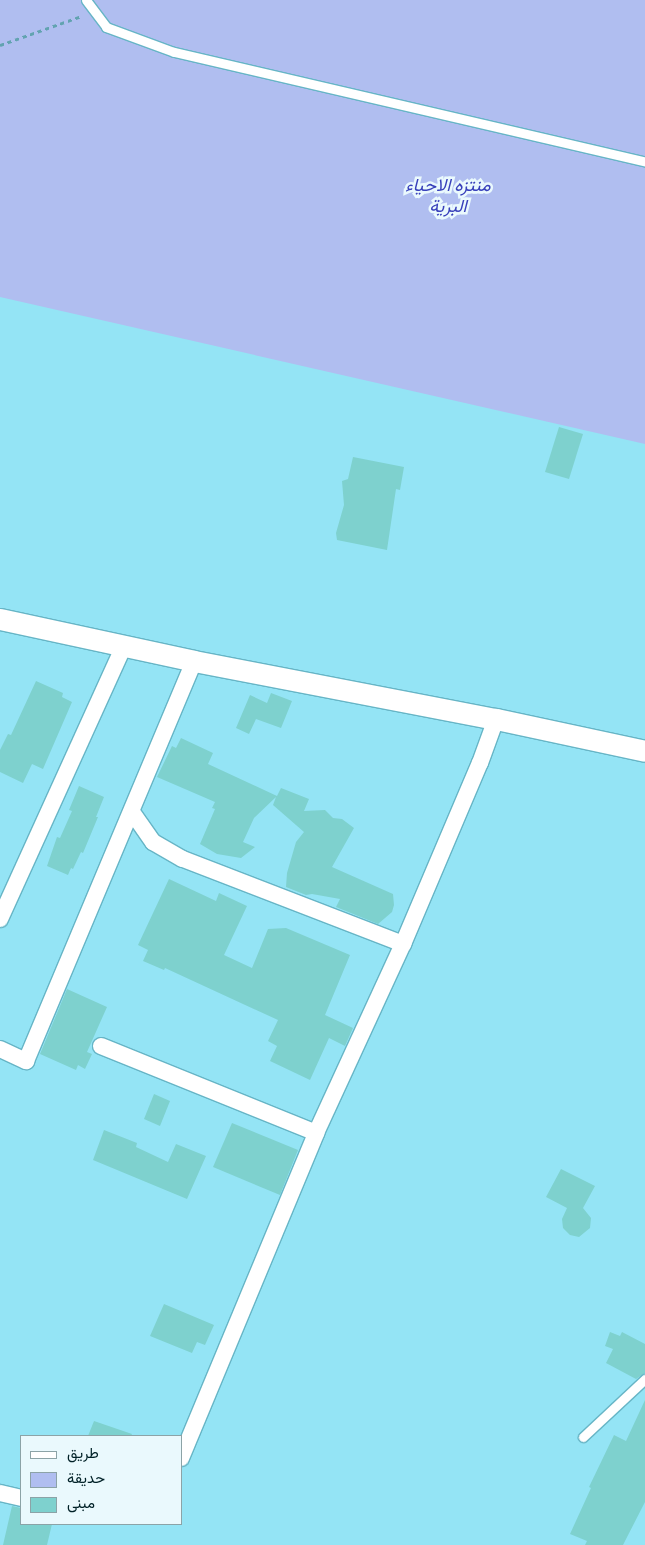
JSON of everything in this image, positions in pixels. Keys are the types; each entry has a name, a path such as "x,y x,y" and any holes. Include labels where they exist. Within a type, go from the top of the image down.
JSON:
{"street":[{"path":"0,619 194,661 496,719 645,751"},
{"path":"0,919 124,646"},
{"path":"0,1049 26,1061 194,661"},
{"path":"182,1456 316,1133 403,944 480,763 496,719"},
{"path":"132,812 153,842 183,859 403,944"},
{"path":"101,1046 316,1133"},
{"path":"0,1493 20,1498"}],"lane":[{"path":"86,0 106,26 174,52 645,162"},
{"path":"583,1436 645,1379"}],"path":[{"path":"0,45 94,11"}],"green space":[{"name":"منتزه الاحياء البرية","path":"0,0 645,0 645,444 0,297"}],"building":[{"path":"559,427 583,434 569,479 545,472"},
{"path":"353,457 404,467 400,490 396,489 387,550 337,540 336,533 344,505 342,481 348,479"},
{"path":"36,681 63,693 62,697 72,702 43,769 32,764 23,783 0,772 0,750 8,734 11,735"},
{"path":"271,693 292,701 281,728 256,719 249,734 236,728 250,695 267,703"},
{"path":"181,738 213,753 208,764 277,796 281,788 309,799 304,811 325,810 333,818 342,819 354,828 332,867 393,894 394,905 392,912 378,924 336,907 340,899 312,894 306,895 286,887 287,873 296,842 304,832 273,805 276,797 254,818 243,842 255,847 241,858 217,854 200,844 215,809 212,808 215,802 157,777 172,746 176,748"},
{"path":"79,786 104,797 83,853 81,852 68,875 47,866 57,837 60,838 72,811 69,810"},
{"path":"169,879 216,901 219,893 247,906 224,955 252,968 268,929 286,928 350,955 325,1015 353,1028 345,1046 329,1038 310,1080 270,1061 277,1046 268,1041 278,1020 165,968 164,970 143,961 148,950 138,945"},
{"path":"67,989 107,1007 87,1052 92,1054 85,1069 78,1065 76,1070 40,1054"},
{"path":"154,1094 170,1101 160,1126 144,1119"},
{"path":"232,1123 298,1150 280,1195 213,1167"},
{"path":"104,1130 137,1143 136,1147 168,1162 176,1144 206,1156 187,1199 93,1160"},
{"path":"561,1169 595,1186 583,1208 591,1218 590,1228 579,1237 570,1235 563,1228 562,1219 567,1208 546,1197"},
{"path":"164,1304 214,1325 205,1345 197,1342 192,1353 150,1336"},
{"path":"610,1332 620,1336 622,1332 645,1344 645,1373 636,1379 606,1363 613,1349 605,1346"},
{"path":"645,1400 645,1502 623,1545 585,1545 587,1541 570,1534 591,1488 589,1487 614,1435 626,1441"},
{"path":"94,1421 132,1434 132,1435 88,1435"},
{"path":"12,1506 20,1508 20,1525 52,1525 47,1545 3,1545"}]}
